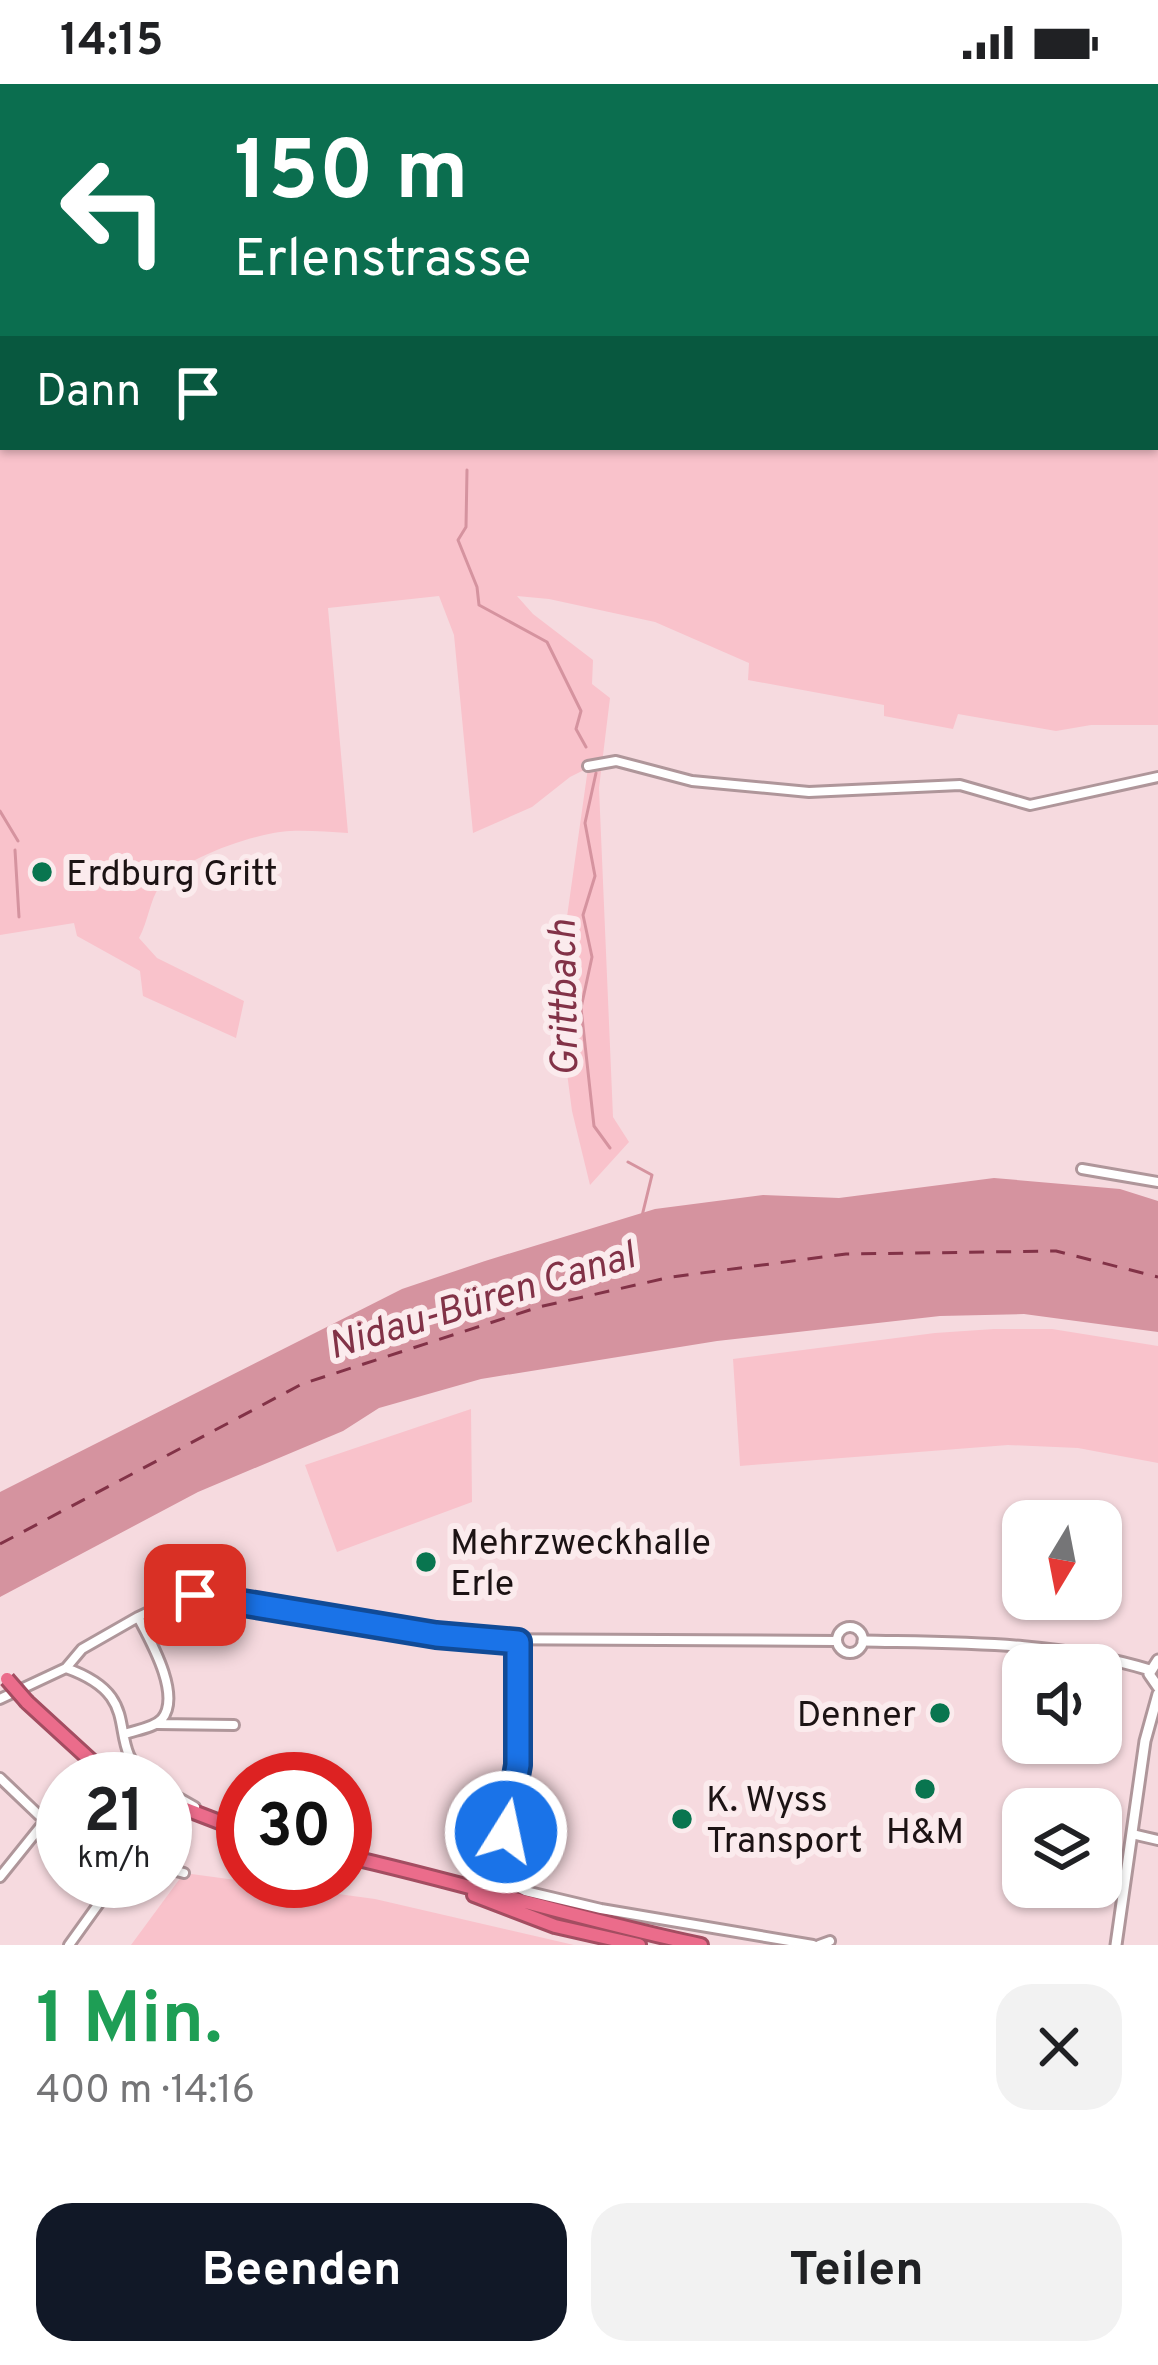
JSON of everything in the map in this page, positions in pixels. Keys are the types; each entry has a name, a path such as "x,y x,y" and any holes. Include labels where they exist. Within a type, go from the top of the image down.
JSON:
{"highway":[{"path":"4,1675 80,1752"},
{"path":"372,1867 639,1945"},
{"path":"574,1925 701,1945"}],"main road":[{"path":"863,1641 1011,1643 1080,1652 1150,1670"},
{"path":"1116,1945 1145,1741 1158,1691 1150,1670 1158,1660"}],"street":[{"path":"597,763 692,781 809,792 960,785 1030,805 1158,777"},
{"path":"1082,1169 1158,1182"},
{"path":"0,1700 66,1668 82,1648 138,1617 176,1599 209,1596 414,1632 518,1642 837,1641"},
{"path":"138,1617 166,1683 165,1712 156,1724"},
{"path":"850,1627 861,1633 863,1641 850,1654 837,1641 839,1633 850,1627"},
{"path":"518,1642 518,1765 500,1865 503,1880 526,1891 601,1909 816,1945 830,1941"},
{"path":"66,1668 105,1687 120,1709 129,1752"},
{"path":"125,1734 156,1724 234,1725"},
{"path":"0,1778 36,1812"},
{"path":"0,1877 36,1832"},
{"path":"1132,1834 1158,1840"},
{"path":"69,1945 96,1908"}],"shaded area":[{"path":"0,450 1158,450 1158,725 1091,725 1056,731 958,714 953,729 884,716 884,705 748,680 749,663 655,622 517,596 593,660 592,684 610,698 599,788 613,1117 629,1142 590,1185 572,1111 562,1035 564,938 588,768 532,807 473,833 454,635 439,596 328,608 348,833 290,831 239,842 185,866 154,897 139,938 157,958 244,1001 236,1038 143,996 140,971 77,936 74,923 0,935"},
{"path":"994,1329 1052,1329 1158,1346 1158,1463 1078,1448 1008,1445 740,1466 733,1359"},
{"path":"471,1409 472,1502 337,1552 305,1465"},
{"path":"192,1874 216,1877 216,1908 372,1908 372,1899 574,1945 131,1945 158,1908 192,1908"}],"water":[{"name":"Nidau-Büren Canal","path":"994,1178 1120,1189 1158,1201 1158,1332 1024,1314 940,1316 717,1341 481,1379 379,1408 343,1431 198,1492 0,1597 0,1492 402,1289 655,1209 763,1195 839,1198"}],"waterway":[{"name":"Grittbach","path":"467,470 466,527 458,540 477,587 479,605 547,642 581,711 576,729 586,747"},
{"name":"Grittbach","path":"596,773 585,823 595,876 583,915 592,957 581,1008 594,1126 610,1148"},
{"path":"0,811 18,841"},
{"path":"15,850 19,917"},
{"path":"628,1162 652,1175 642,1216"}],"ferry route":[{"path":"0,1544 302,1384 539,1307 671,1277 846,1254 1056,1251 1158,1277"}],"place":[{"name":"Erdburg Gritt","path":"42,872"},
{"name":"Mehrzweckhalle Erle","path":"426,1562"},
{"name":"Denner","path":"940,1713"},
{"name":"H&M","path":"925,1789"},
{"name":"K. Wyss Transport","path":"682,1819"}],"route":[{"path":"195,1595 436,1635 518,1642 518,1765 506,1832"}]}
